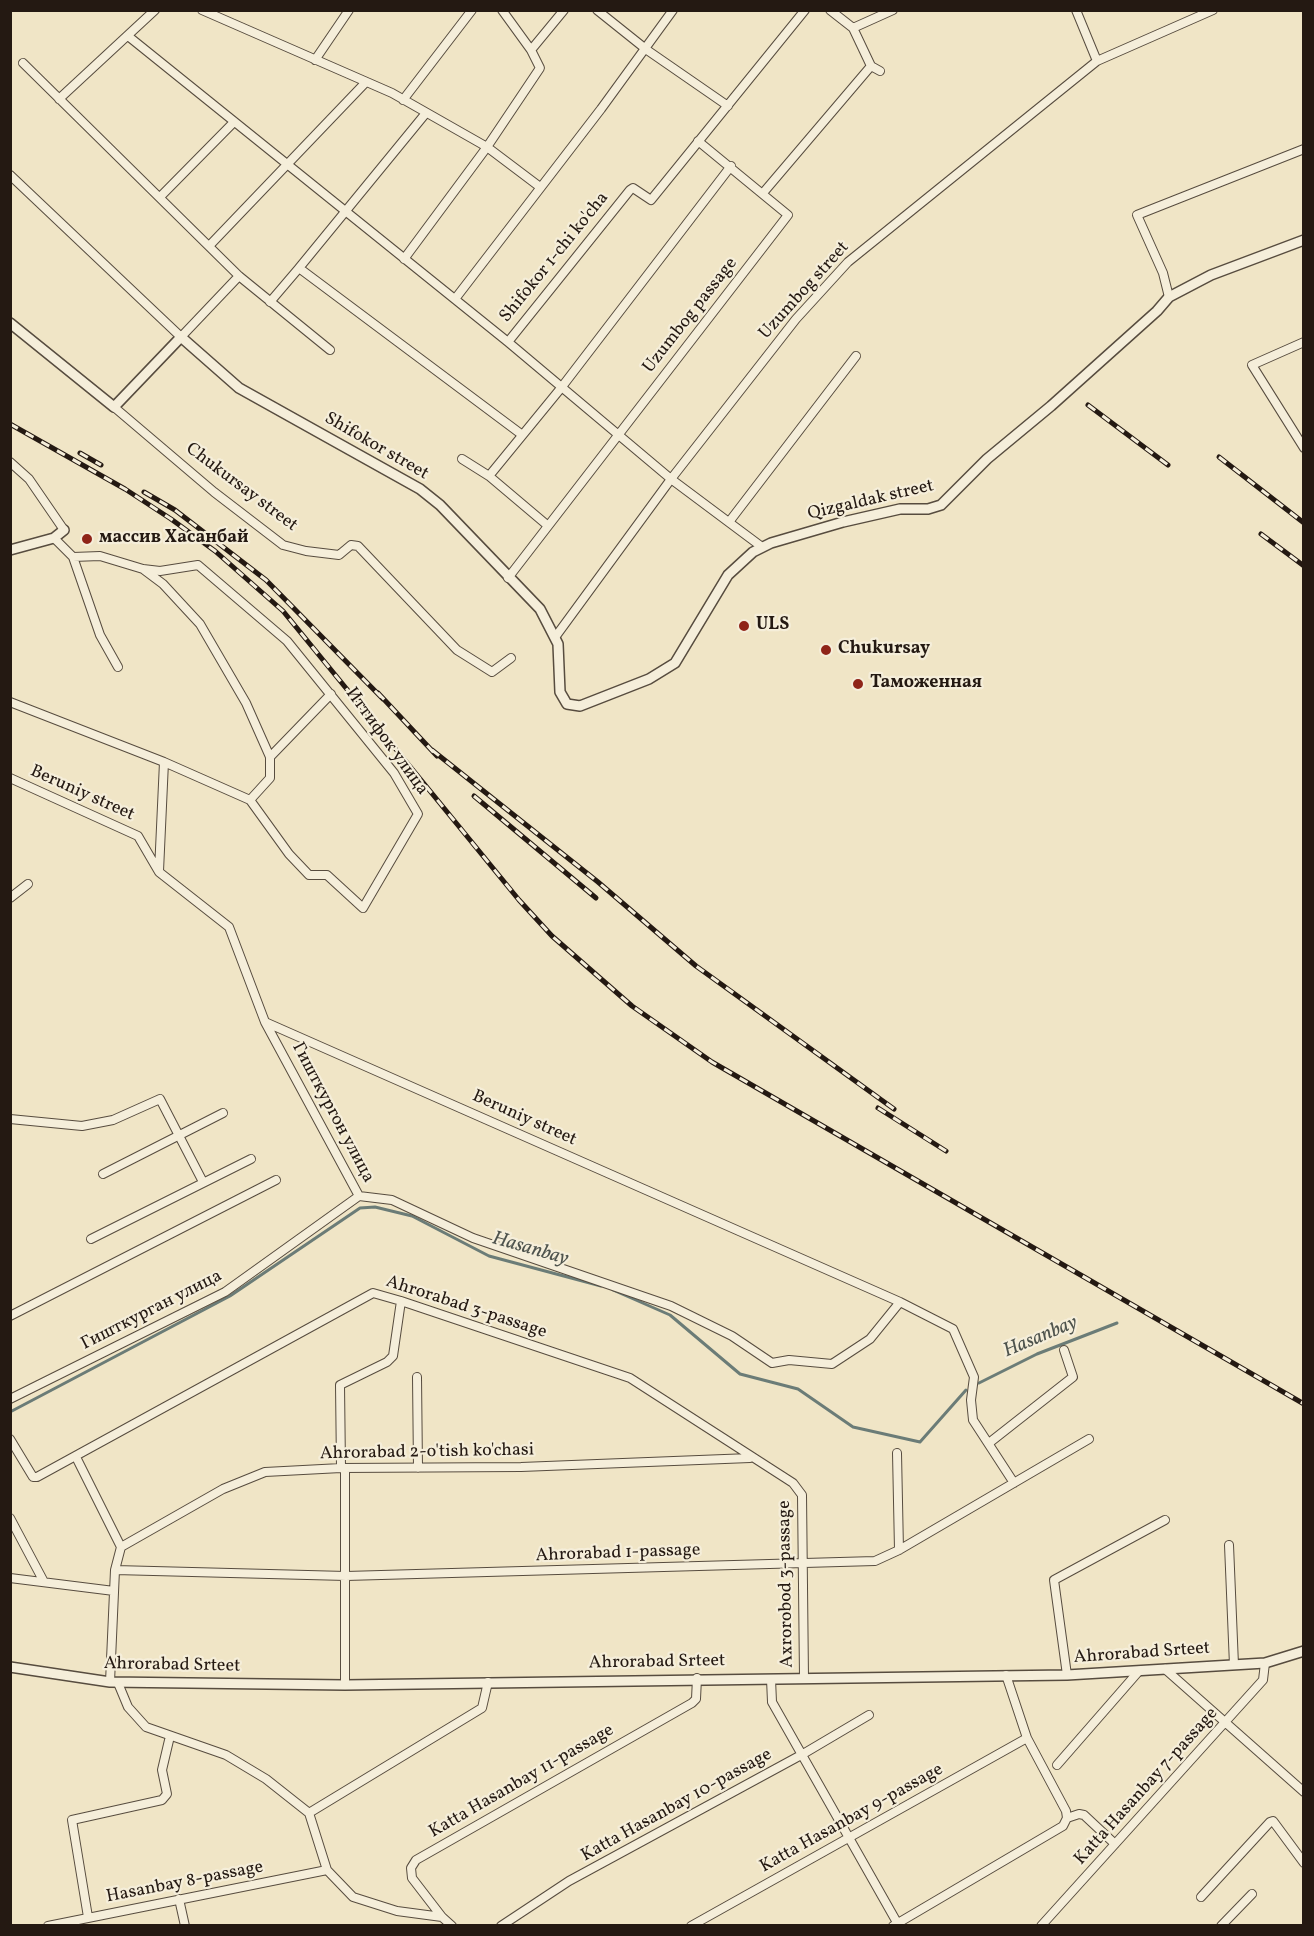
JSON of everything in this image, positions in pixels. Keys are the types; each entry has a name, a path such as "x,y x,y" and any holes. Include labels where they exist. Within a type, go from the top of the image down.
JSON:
{"street":[{"path":"59,99 155,10"},
{"path":"202,10 403,100 487,147 540,187"},
{"path":"315,60 350,10"},
{"path":"403,100 472,10"},
{"path":"404,259 487,147 540,68 531,50 502,10"},
{"path":"531,50 564,10"},
{"path":"597,10 647,50 728,105"},
{"path":"455,299 647,50 673,10"},
{"path":"805,10 698,141 763,194 871,66"},
{"path":"830,10 852,28 871,66 880,71"},
{"path":"852,28 893,10"},
{"path":"1076,10 1097,61"},
{"name":"Uzumbog street","path":"556,636 671,479 796,319 843,267 995,140 1097,61 1214,10"},
{"path":"128,36 508,342 671,479 762,547"},
{"path":"23,63 239,276 330,350"},
{"path":"210,245 366,82"},
{"path":"270,302 426,113"},
{"path":"160,198 234,122"},
{"name":"Shifokor 1-chi ko'cha","path":"508,342 630,190 633,188 651,200 698,141"},
{"path":"1169,297 1163,273 1137,215 1304,149"},
{"path":"489,476 521,434 561,388 731,166"},
{"name":"Shifokor street","path":"10,175 181,337 239,388 420,489 440,505 540,609 556,636 560,654 558,673"},
{"name":"Uzumbog passage","path":"508,578 617,434 788,216 763,194"},
{"name":"Qizgaldak street","path":"558,673 559,689 564,701 575,706 667,669 684,653 732,571 762,547 843,522 900,509 928,509 941,505 987,459 1051,406 1157,311 1169,297 1210,275 1304,240"},
{"path":"299,268 521,434"},
{"path":"114,407 239,276"},
{"name":"Chukursay street","path":"10,323 214,492 283,544 306,551 339,555 351,545 358,546 457,650 492,672 511,658"},
{"path":"1304,342 1252,365 1304,448"},
{"path":"729,522 856,356"},
{"path":"462,459 489,476 547,525"},
{"path":"10,462 29,479 64,530 54,538 10,550"},
{"path":"54,538 73,557 100,635 118,668"},
{"name":"Иттифок улица","path":"73,557 100,556 143,569 160,571 198,565 286,641 394,773 418,814 363,908 327,875 309,875 289,854 250,800"},
{"name":"Иттифок улица","path":"143,569 163,584 200,624 246,704 270,757"},
{"path":"10,702 164,762 250,800 270,778 270,757 331,694"},
{"path":"159,872 164,762"},
{"name":"Beruniy street","path":"10,778 138,836 159,872 229,927 265,1022 900,1302 953,1329 974,1377 971,1400 973,1420 1014,1483"},
{"path":"10,898 28,884"},
{"name":"Гишткургон улица","path":"265,1022 359,1196 392,1200 473,1238 671,1306 732,1336 772,1363 789,1360 832,1364 870,1339 900,1302"},
{"path":"10,1119 82,1126 113,1120 159,1099 203,1182"},
{"path":"103,1174 223,1113"},
{"path":"91,1239 250,1158"},
{"path":"10,1316 276,1180"},
{"name":"Гишткурган улица","path":"10,1399 225,1292 359,1196"},
{"name":"Ahrorabad 3-passage","path":"10,1438 33,1477 37,1477 373,1293 401,1300 630,1378 793,1483 802,1495 801,1564"},
{"path":"345,1685 346,1576 340,1385 387,1362 393,1356 401,1300"},
{"path":"989,1443 1073,1377 1064,1350"},
{"path":"417,1377 418,1468"},
{"name":"Ahrorabad 1-passage","path":"115,1570 346,1576 875,1561 899,1550 1089,1439"},
{"path":"897,1453 899,1550"},
{"path":"76,1457 121,1547 115,1570 114,1683 139,1722 170,1736 226,1755 266,1779 309,1813 327,1870 353,1897 397,1911 442,1917"},
{"name":"Ahrorabad 2-o'tish ko'chasi","path":"121,1547 249,1476 265,1472 343,1468 521,1467 752,1458"},
{"path":"10,1518 44,1582"},
{"path":"1067,1675 1054,1580 1165,1520"},
{"path":"1229,1545 1234,1665"},
{"name":"Axrorobod 3-passage","path":"801,1564 804,1678"},
{"path":"10,1578 114,1591"},
{"name":"Ahrorabad Srteet","path":"10,1667 114,1683 345,1685 697,1678 1067,1675 1265,1663 1304,1651"},
{"name":"Katta Hasanbay 7-passage","path":"1041,1926 1263,1680 1265,1663"},
{"path":"1165,1669 1304,1792"},
{"path":"1057,1765 1139,1671"},
{"path":"771,1679 772,1702 803,1754 896,1925 1063,1827 1067,1818 1066,1811 1027,1738 1006,1675"},
{"name":"Katta Hasanbay 11-passage","path":"452,1926 442,1917 412,1878 411,1868 416,1860 692,1703 696,1699 697,1678"},
{"path":"309,1813 482,1708 488,1682"},
{"name":"Katta Hasanbay 10-passage","path":"501,1926 569,1881 803,1754 869,1715"},
{"path":"88,1917 72,1820 162,1800 167,1794 162,1770 170,1736"},
{"name":"Katta Hasanbay 9-passage","path":"691,1926 1027,1738"},
{"path":"1067,1818 1079,1814 1084,1815 1115,1845"},
{"path":"1201,1897 1273,1821 1304,1863"},
{"name":"Hasanbay 8-passage","path":"48,1926 327,1870"},
{"path":"1221,1926 1252,1894"},
{"path":"179,1899 185,1926"}],"waterway":[{"name":"Hasanbay","path":"10,1412 230,1296 360,1208 375,1207 412,1216 489,1256 601,1286"},
{"name":"Hasanbay","path":"613,1290 670,1315 740,1374 798,1389 853,1427 920,1442 966,1390"},
{"name":"Hasanbay","path":"979,1383 1037,1354 1117,1323"}],"railway":[{"path":"1088,405 1168,465"},
{"path":"10,424 125,489 171,519 215,551 283,611 519,900 552,936 632,1006 712,1062 1304,1404"},
{"path":"80,453 101,465"},
{"path":"1219,457 1304,523"},
{"path":"144,492 175,510 266,580 383,699"},
{"path":"1261,534 1304,566"},
{"path":"378,693 437,756"},
{"path":"432,750 598,882 696,966 894,1109"},
{"path":"474,796 596,898"},
{"path":"878,1108 946,1151"}],"place":[{"name":"массив Хасанбай","path":"87,539"},
{"name":"ULS","path":"744,626"},
{"name":"Chukursay","path":"826,650"},
{"name":"Таможенная","path":"858,684"}]}
